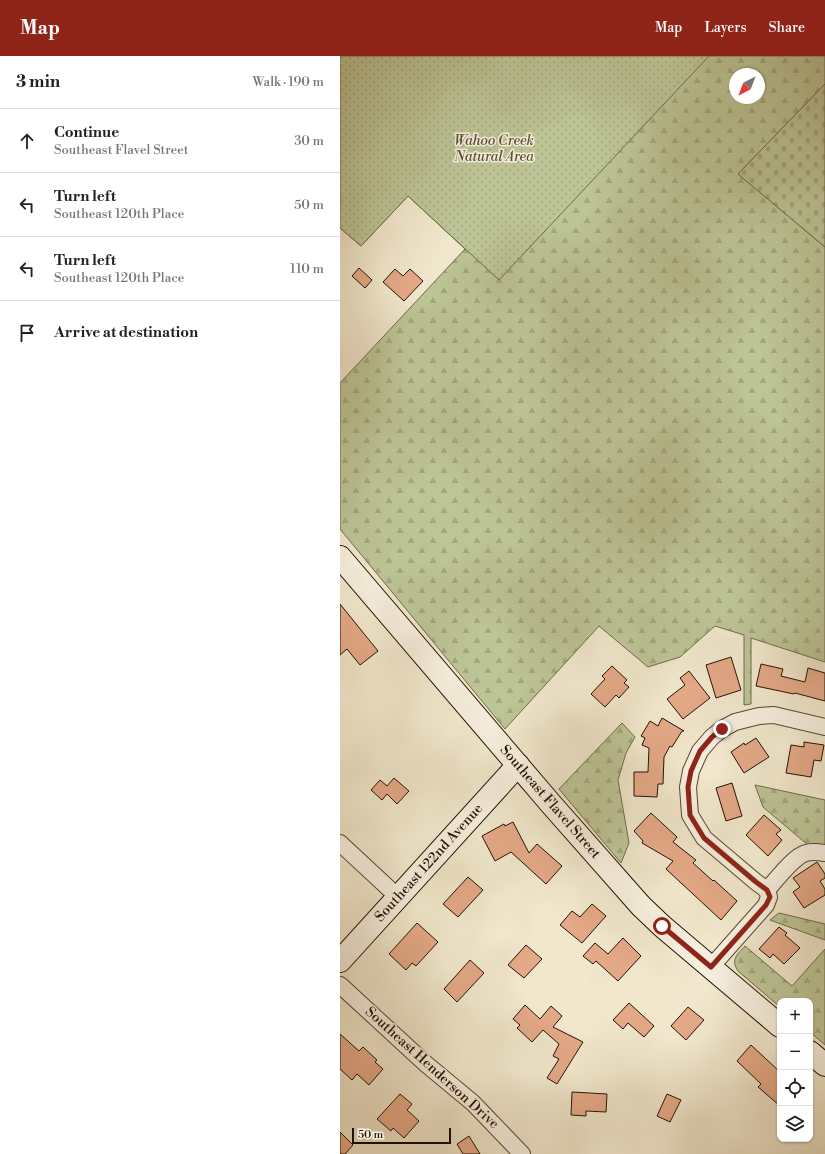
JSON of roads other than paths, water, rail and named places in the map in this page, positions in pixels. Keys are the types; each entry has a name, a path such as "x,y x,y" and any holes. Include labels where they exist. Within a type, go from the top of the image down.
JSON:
{"street":[{"name":"Southeast Flavel Street","path":"340,557 598,858 641,906 662,926 777,1023"},
{"path":"711,967 766,905 770,897 767,890 704,838 690,815 688,787 691,771 700,751 712,737 722,729 735,722 759,716 774,715 825,727"},
{"name":"Southeast 122nd Avenue","path":"340,961 518,765"},
{"path":"340,843 398,897"},
{"path":"767,890 800,856 808,852 825,853"},
{"name":"Southeast Henderson Drive","path":"340,985 426,1064 472,1103 522,1154"},
{"path":"813,1055 825,1065"}],"park label":[{"name":"Wahoo Creek Natural Area","path":"494,150"}]}
